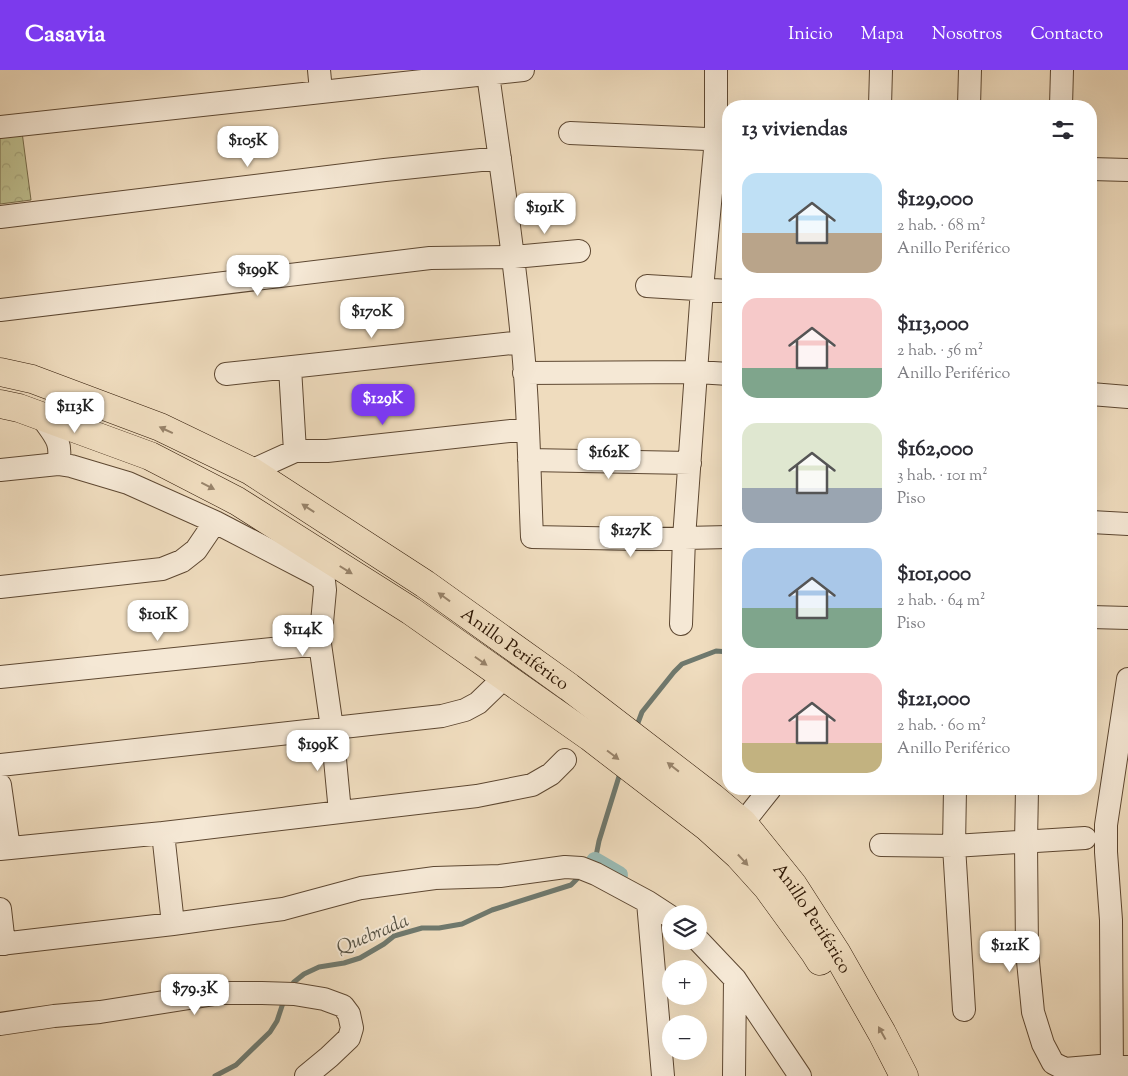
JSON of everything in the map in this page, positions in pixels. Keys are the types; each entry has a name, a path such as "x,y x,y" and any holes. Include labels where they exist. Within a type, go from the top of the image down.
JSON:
{"highway":[{"path":"0,363 32,379"},
{"name":"Anillo Periférico","path":"0,372 32,379 160,427 251,471 425,584 569,687 712,797 742,823 793,886 836,952 904,1076"},
{"name":"Anillo Periférico","path":"0,404 19,408 150,456 237,501 411,611 590,737 707,827 739,856 767,887 815,953 857,1024 884,1076"}],"street":[{"path":"0,127 320,81 488,74 523,70"},
{"path":"681,624 684,538 702,289 722,140 716,70"},
{"path":"880,100 881,70"},
{"path":"969,100 970,70"},
{"path":"1061,100 1062,70"},
{"path":"488,74 514,257 528,429 532,537 640,539 722,536"},
{"path":"570,133 722,140"},
{"path":"0,217 500,158"},
{"path":"1097,169 1128,170"},
{"path":"0,310 430,258 514,257 580,250"},
{"path":"647,286 722,290"},
{"path":"226,374 522,342"},
{"path":"290,368 295,451"},
{"path":"524,373 696,372 722,374"},
{"path":"1097,394 1128,397"},
{"path":"41,416 60,447 58,464"},
{"path":"251,471 295,451 327,452 528,429"},
{"path":"529,460 690,462"},
{"path":"0,470 58,464 128,483 215,522 324,581 325,590 320,644 332,728 340,812"},
{"path":"0,586 162,569 182,561 196,550 215,522"},
{"path":"1097,522 1128,524"},
{"path":"1097,617 1128,618"},
{"path":"0,677 320,644"},
{"path":"0,765 442,716 465,710 478,703 504,677"},
{"path":"1027,795 1026,842 1030,985 1033,1012 1043,1044 1053,1063 1065,1069 1117,1069 1120,991 1111,920 1106,825 1120,776 1128,679"},
{"path":"0,785 4,849 163,833 477,796 532,785 551,774 565,760"},
{"path":"742,823 765,795"},
{"path":"955,795 954,846 964,1010"},
{"path":"163,833 174,924"},
{"path":"881,845 954,846 1085,838"},
{"path":"0,909 2,944 284,909 362,888 435,878 500,876 565,868 581,868 596,874 662,911"},
{"path":"648,902 663,1076"},
{"path":"707,949 735,979 800,1076"},
{"path":"734,1076 735,979"},
{"path":"0,1024 54,1016 100,1012 221,993 294,994 343,1006 349,1014 352,1028 349,1038 306,1076"}],"green space":[{"path":"22,132 31,200 0,204 0,135"}],"waterway":[{"name":"Quebrada","path":"636,728 642,712 682,664 716,651 722,651"},
{"name":"Quebrada","path":"590,866 595,861 599,841 621,770"},
{"path":"595,861 619,875"},
{"name":"Quebrada","path":"290,988 304,974 319,967 360,958 394,936 422,928 439,928 462,924 492,910 571,885 581,875"},
{"name":"Quebrada","path":"215,1076 236,1065 270,1032 277,1021 284,1000"}]}
